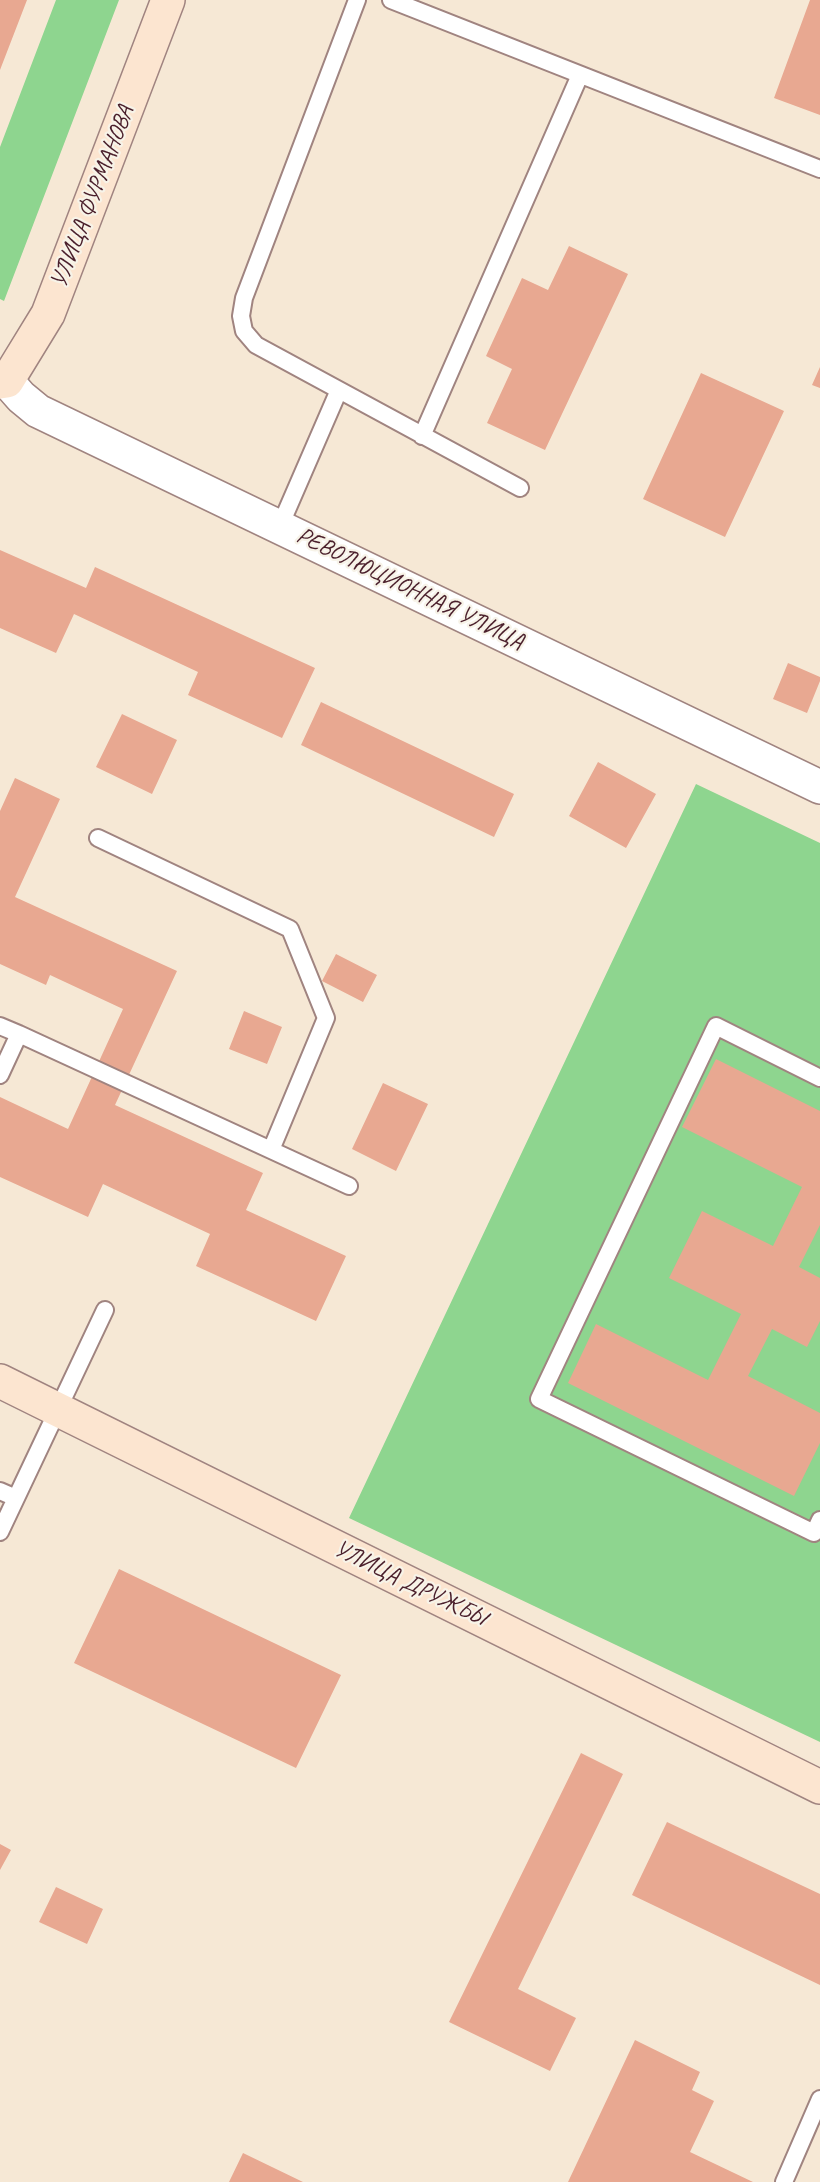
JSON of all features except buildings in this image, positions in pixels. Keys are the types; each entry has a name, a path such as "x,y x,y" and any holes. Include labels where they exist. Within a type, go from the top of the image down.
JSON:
{"main road":[{"name":"УЛИЦА ФУРМАНОВА","path":"4,382 48,314 168,0"},
{"name":"УЛИЦА ДРУЖБЫ","path":"0,1381 820,1787"}],"street":[{"name":"РЕВОЛЮЦИОННАЯ УЛИЦА","path":"4,382 38,411 820,787"}],"lane":[{"path":"357,0 244,298 241,316 244,332 256,345 520,488"},
{"path":"391,0 820,169"},
{"path":"423,435 580,75"},
{"path":"280,526 339,390"},
{"path":"98,838 290,929 326,1018 271,1150"},
{"path":"0,1026 349,1186"},
{"path":"820,1078 716,1026 539,1399 814,1533 820,1520"},
{"path":"0,1075 19,1034"},
{"path":"0,1532 105,1310"},
{"path":"0,1491 16,1498"},
{"path":"787,2181 820,2099"}],"green space":[{"path":"56,0 119,0 4,301 0,299 0,147"},
{"path":"696,784 820,843 820,1742 349,1518"}]}
